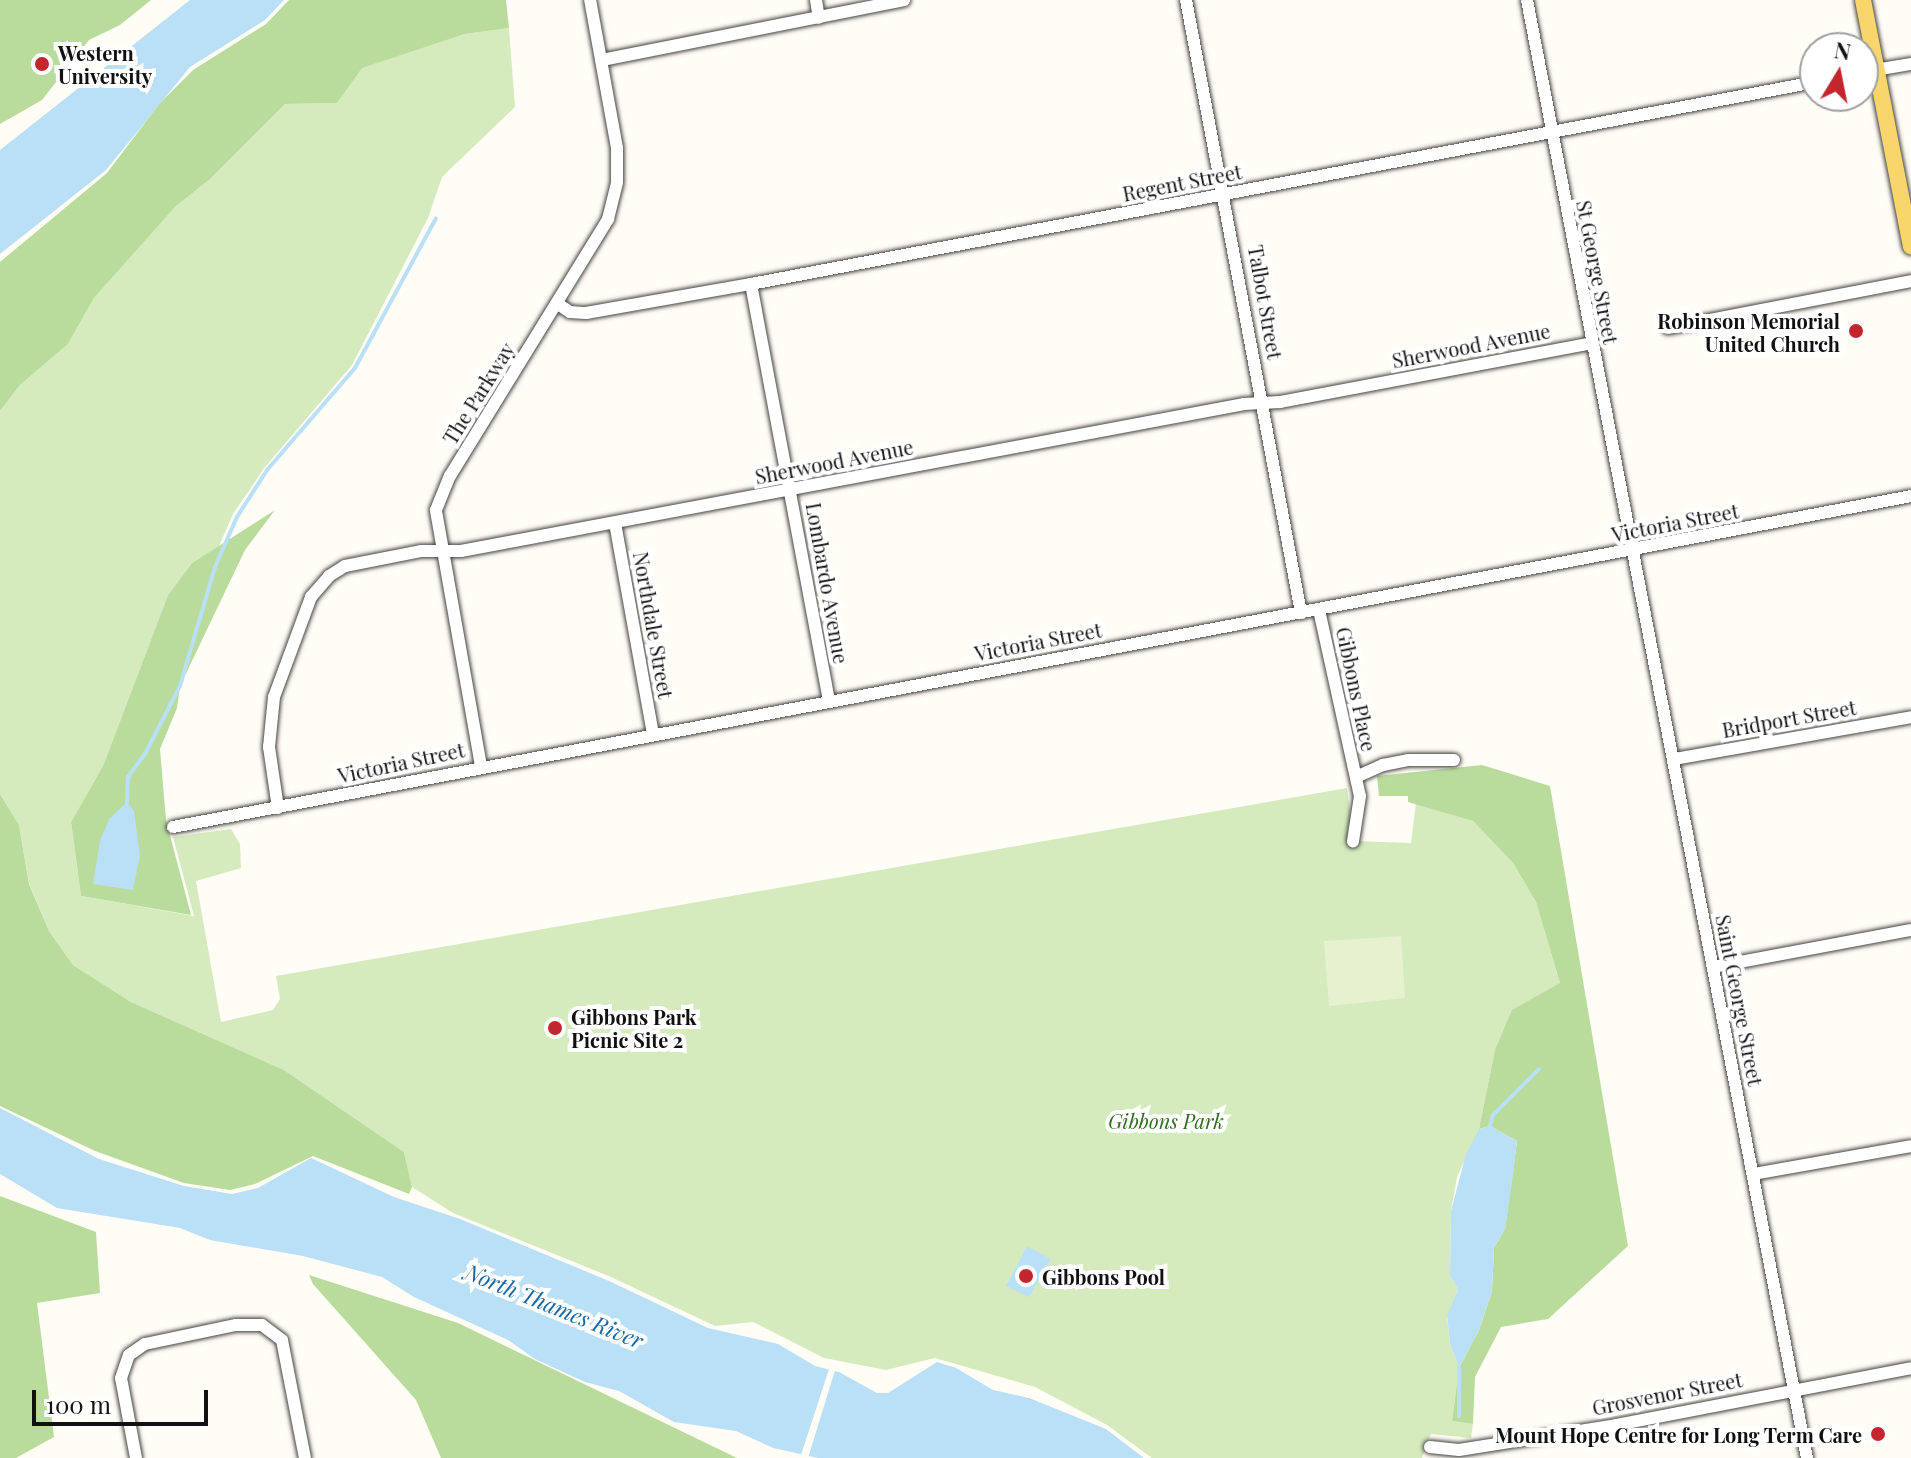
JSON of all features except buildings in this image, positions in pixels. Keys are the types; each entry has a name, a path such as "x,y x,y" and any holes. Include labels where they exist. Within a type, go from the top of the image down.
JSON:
{"main road":[{"path":"1863,0 1866,32"},
{"path":"1879,109 1911,246"}],"street":[{"name":"The Parkway","path":"481,766 436,518 440,494 600,236 617,182 617,148 590,0"},
{"path":"816,0 819,18"},
{"path":"602,58 904,0"},
{"name":"Talbot Street","path":"1186,0 1225,194 1301,613"},
{"name":"St George Street","path":"1527,0 1632,550"},
{"path":"1879,69 1911,64"},
{"name":"Regent Street","path":"558,304 570,312 586,313 751,284 1799,85"},
{"path":"1668,328 1911,281"},
{"name":"Lombardo Avenue","path":"751,284 829,701"},
{"name":"Sherwood Avenue","path":"278,808 269,758 274,697 311,597 329,576 345,566 421,551 461,551 1591,343"},
{"name":"Victoria Street","path":"173,827 1911,496"},
{"name":"Northdale Street","path":"615,523 653,734"},
{"name":"Saint George Street","path":"1632,550 1807,1458"},
{"name":"Gibbons Place","path":"1319,610 1356,777 1360,807 1353,841"},
{"name":"Bridport Street","path":"1674,759 1911,717"},
{"name":"Gibbons Place","path":"1356,777 1383,765 1408,760 1454,760"},
{"path":"1713,967 1911,930"},
{"path":"1753,1174 1911,1146"},
{"path":"136,1458 121,1378 129,1355 145,1344 236,1325 262,1325 282,1340 305,1458"},
{"name":"Grosvenor Street","path":"1430,1447 1459,1450 1616,1425 1793,1388 1911,1368"}],"green space":[{"name":"Western University","path":"0,0 151,0 120,25 89,40 42,100 0,124"},
{"path":"289,0 506,0 509,28 465,34 362,68 337,103 285,104 209,180 176,206 94,298 68,344 20,385 0,411 0,262 107,173 159,104 193,70 266,24"},
{"name":"Gibbons Park","path":"509,28 515,107 442,177 428,218 352,365 265,467 233,514 219,546 192,563 168,595 103,766 71,822 81,896 194,916 173,837 231,829 240,844 241,868 196,881 221,1022 273,1010 280,999 276,976 1347,788 1354,841 1411,843 1416,803 1473,821 1513,863 1536,902 1560,983 1495,1050 1479,1129 1457,1177 1451,1211 1450,1275 1458,1290 1447,1316 1450,1344 1459,1368 1452,1421 1473,1424 1471,1438 1431,1434 1422,1458 1152,1458 1107,1425 1035,1387 935,1358 886,1370 824,1358 753,1322 715,1326 611,1277 453,1213 412,1187 404,1152 284,1070 131,1002 73,965 49,931 29,883 19,825 0,794 0,411 20,385 68,344 94,298 176,206 209,180 285,104 337,103 361,68 465,34"},
{"path":"275,510 245,550 180,686 177,708 160,749 166,820 191,915 81,896 71,822 103,766 168,595 192,563"},
{"path":"1482,765 1550,786 1628,1246 1548,1319 1501,1327 1475,1377 1473,1424 1452,1421 1459,1368 1479,1330 1492,1291 1494,1248 1505,1229 1517,1141 1490,1126 1479,1129 1495,1050 1512,1010 1560,983 1536,902 1513,863 1473,821 1408,802 1408,796 1379,796 1377,776"},
{"path":"0,794 19,825 29,884 49,931 73,965 131,1002 284,1070 404,1152 412,1187 409,1194 313,1156 255,1184 230,1190 184,1183 95,1151 0,1106"},
{"path":"1401,936 1405,998 1329,1006 1324,941"},
{"path":"0,1196 96,1232 100,1293 37,1303 54,1437 16,1458 0,1458"},
{"path":"309,1275 458,1323 737,1458 441,1458 416,1400 313,1284"}],"water":[{"path":"190,0 284,0 265,20 190,67 106,170 0,254 0,150"},
{"path":"127,802 134,811 140,856 133,890 93,884 100,841 109,819"},
{"name":"North Thames River","path":"0,1108 99,1159 184,1186 232,1194 258,1188 311,1158 394,1197 460,1219 609,1281 708,1328 778,1344 815,1366 839,1372 877,1393 888,1393 937,1362 956,1368 993,1390 1029,1398 1106,1429 1144,1458 818,1458 773,1448 736,1431 674,1422 619,1391 585,1382 535,1359 508,1340 414,1297 382,1277 303,1256 210,1240 180,1228 57,1208 0,1174"},
{"path":"1490,1126 1517,1141 1511,1190 1505,1229 1494,1248 1492,1291 1479,1330 1459,1368 1450,1344 1447,1315 1458,1290 1450,1275 1451,1211 1466,1154 1479,1129"},
{"name":"Gibbons Pool","path":"1027,1246 1051,1259 1029,1297 1006,1286"}],"pier":[{"path":"830,1366 836,1367 808,1458 800,1458"}],"waterway":[{"path":"127,802 128,777 145,754 180,686 215,567 237,517 267,470 355,368 436,218"},
{"path":"1490,1126 1493,1115 1539,1069"},
{"path":"1459,1368 1459,1416"}],"place":[{"name":"Western University","path":"42,64"},
{"name":"Robinson Memorial United Church","path":"1856,331"},
{"name":"Gibbons Park Picnic Site 2","path":"555,1028"},
{"name":"Gibbons Pool","path":"1026,1276"},
{"name":"Mount Hope Centre for Long Term Care","path":"1878,1434"}]}
